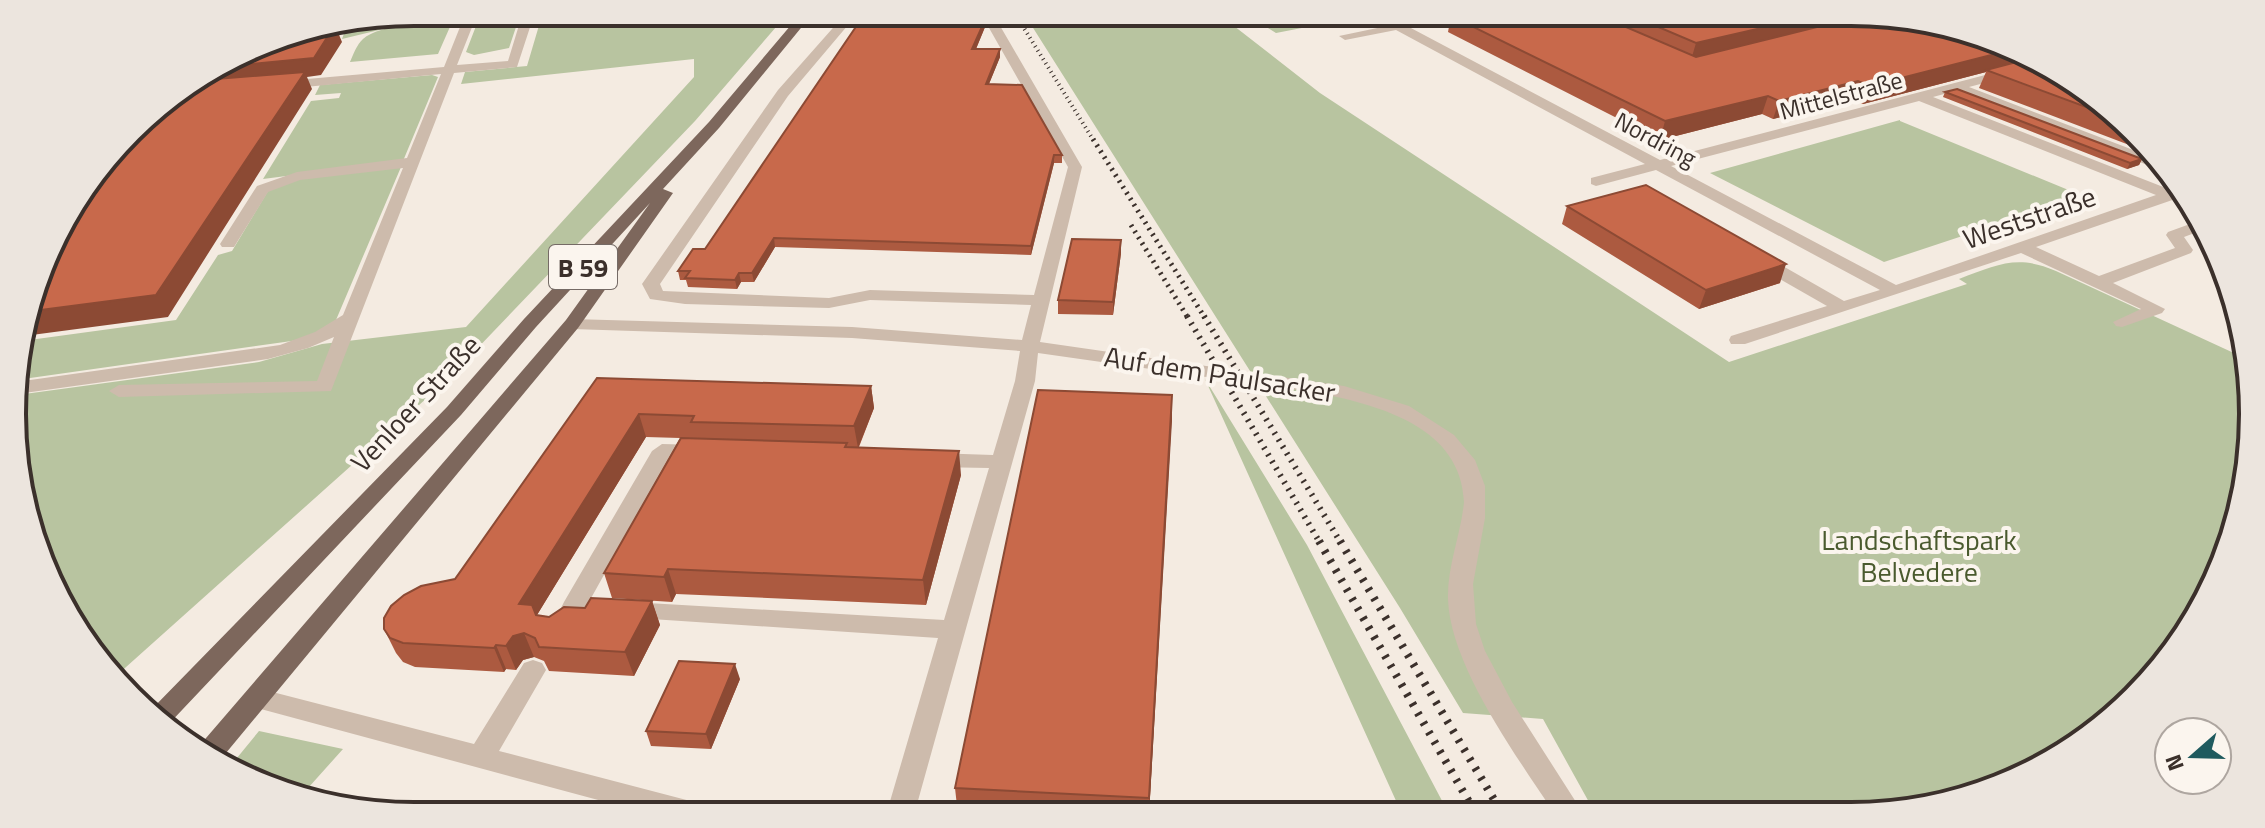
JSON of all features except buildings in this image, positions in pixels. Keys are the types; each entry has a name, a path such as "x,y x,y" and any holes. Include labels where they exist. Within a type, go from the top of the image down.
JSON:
{"main road":[{"name":"Venloer Straße","path":"166,712 454,411 530,323 714,125 796,26"},
{"name":"Venloer Straße","path":"215,747 572,324 714,125"},
{"path":"530,323 572,324"}],"street":[{"path":"119,391 324,387 467,26"},
{"path":"270,81 452,64 513,64 525,26"},
{"path":"656,295 651,284 774,106 841,26"},
{"path":"904,802 1025,381 1030,346 1075,167 994,26"},
{"path":"1345,36 1398,26"},
{"name":"Nordring","path":"1398,26 1895,291"},
{"name":"Mittelstraße","path":"1596,181 2027,68"},
{"path":"1956,87 2144,159"},
{"path":"1921,97 2169,191"},
{"path":"2084,136 2099,131"},
{"path":"228,244 262,189 279,181 297,176 414,162"},
{"name":"Weststraße","path":"1738,340 1895,291 2172,195"},
{"path":"2099,282 2185,250 2174,235 2192,228"},
{"path":"2022,247 2156,309 2122,322"},
{"path":"1747,254 1841,307"},
{"path":"656,295 685,299 829,303 870,295 1042,300"},
{"path":"634,326 656,295"},
{"path":"816,333 829,303"},
{"path":"27,386 301,347 330,334 351,318"},
{"name":"Auf dem Paulsacker","path":"572,324 940,338 1030,346 1354,395 1393,407 1426,423 1452,445 1470,470 1475,500 1460,601 1468,638 1491,690 1562,802"},
{"path":"556,630 573,608 662,451 724,453"},
{"path":"909,459 1002,462"},
{"path":"573,608 953,630"},
{"path":"481,757 533,670"},
{"path":"257,698 649,802"}],"green space":[{"path":"450,26 438,54 350,62 363,39 381,30"},
{"path":"476,26 516,26 509,48 474,55 466,52"},
{"path":"539,26 777,26 695,121 447,380 122,670 78,608 47,539 29,465 27,394 259,362 322,344 466,327 694,77 694,59 461,84 465,72 527,66"},
{"name":"Landschaftspark Belvedere","path":"1032,26 1234,26 1320,93 1729,362 1967,284 1959,279 1985,269 2018,262 2056,271 2234,353 2239,414 2232,490 2209,562 2174,630 2143,670 2107,706 2067,737 2023,762 1951,789 1902,799 1851,802 1589,802 1543,719 1463,713 1400,608"},
{"path":"1265,26 1312,26 1276,33"},
{"path":"392,27 342,39 345,32"},
{"path":"432,75 438,77 403,161 263,179 311,101 339,98 341,93 315,95 320,85"},
{"path":"1900,120 2083,196 1884,262 1710,173"},
{"path":"401,167 336,320 306,339 28,378 33,340 176,320 218,255 232,251 268,191 304,177"},
{"path":"1205,379 1307,545 1443,802 1397,802"},
{"path":"259,731 343,749 309,787 236,759"}],"railway":[{"path":"1023,26 1094,141"},
{"path":"1093,139 1205,318"},
{"path":"1131,225 1188,318"},
{"path":"1187,316 1320,543"},
{"path":"1204,316 1341,543"},
{"path":"1319,541 1469,802"},
{"path":"1340,541 1495,802"}]}
